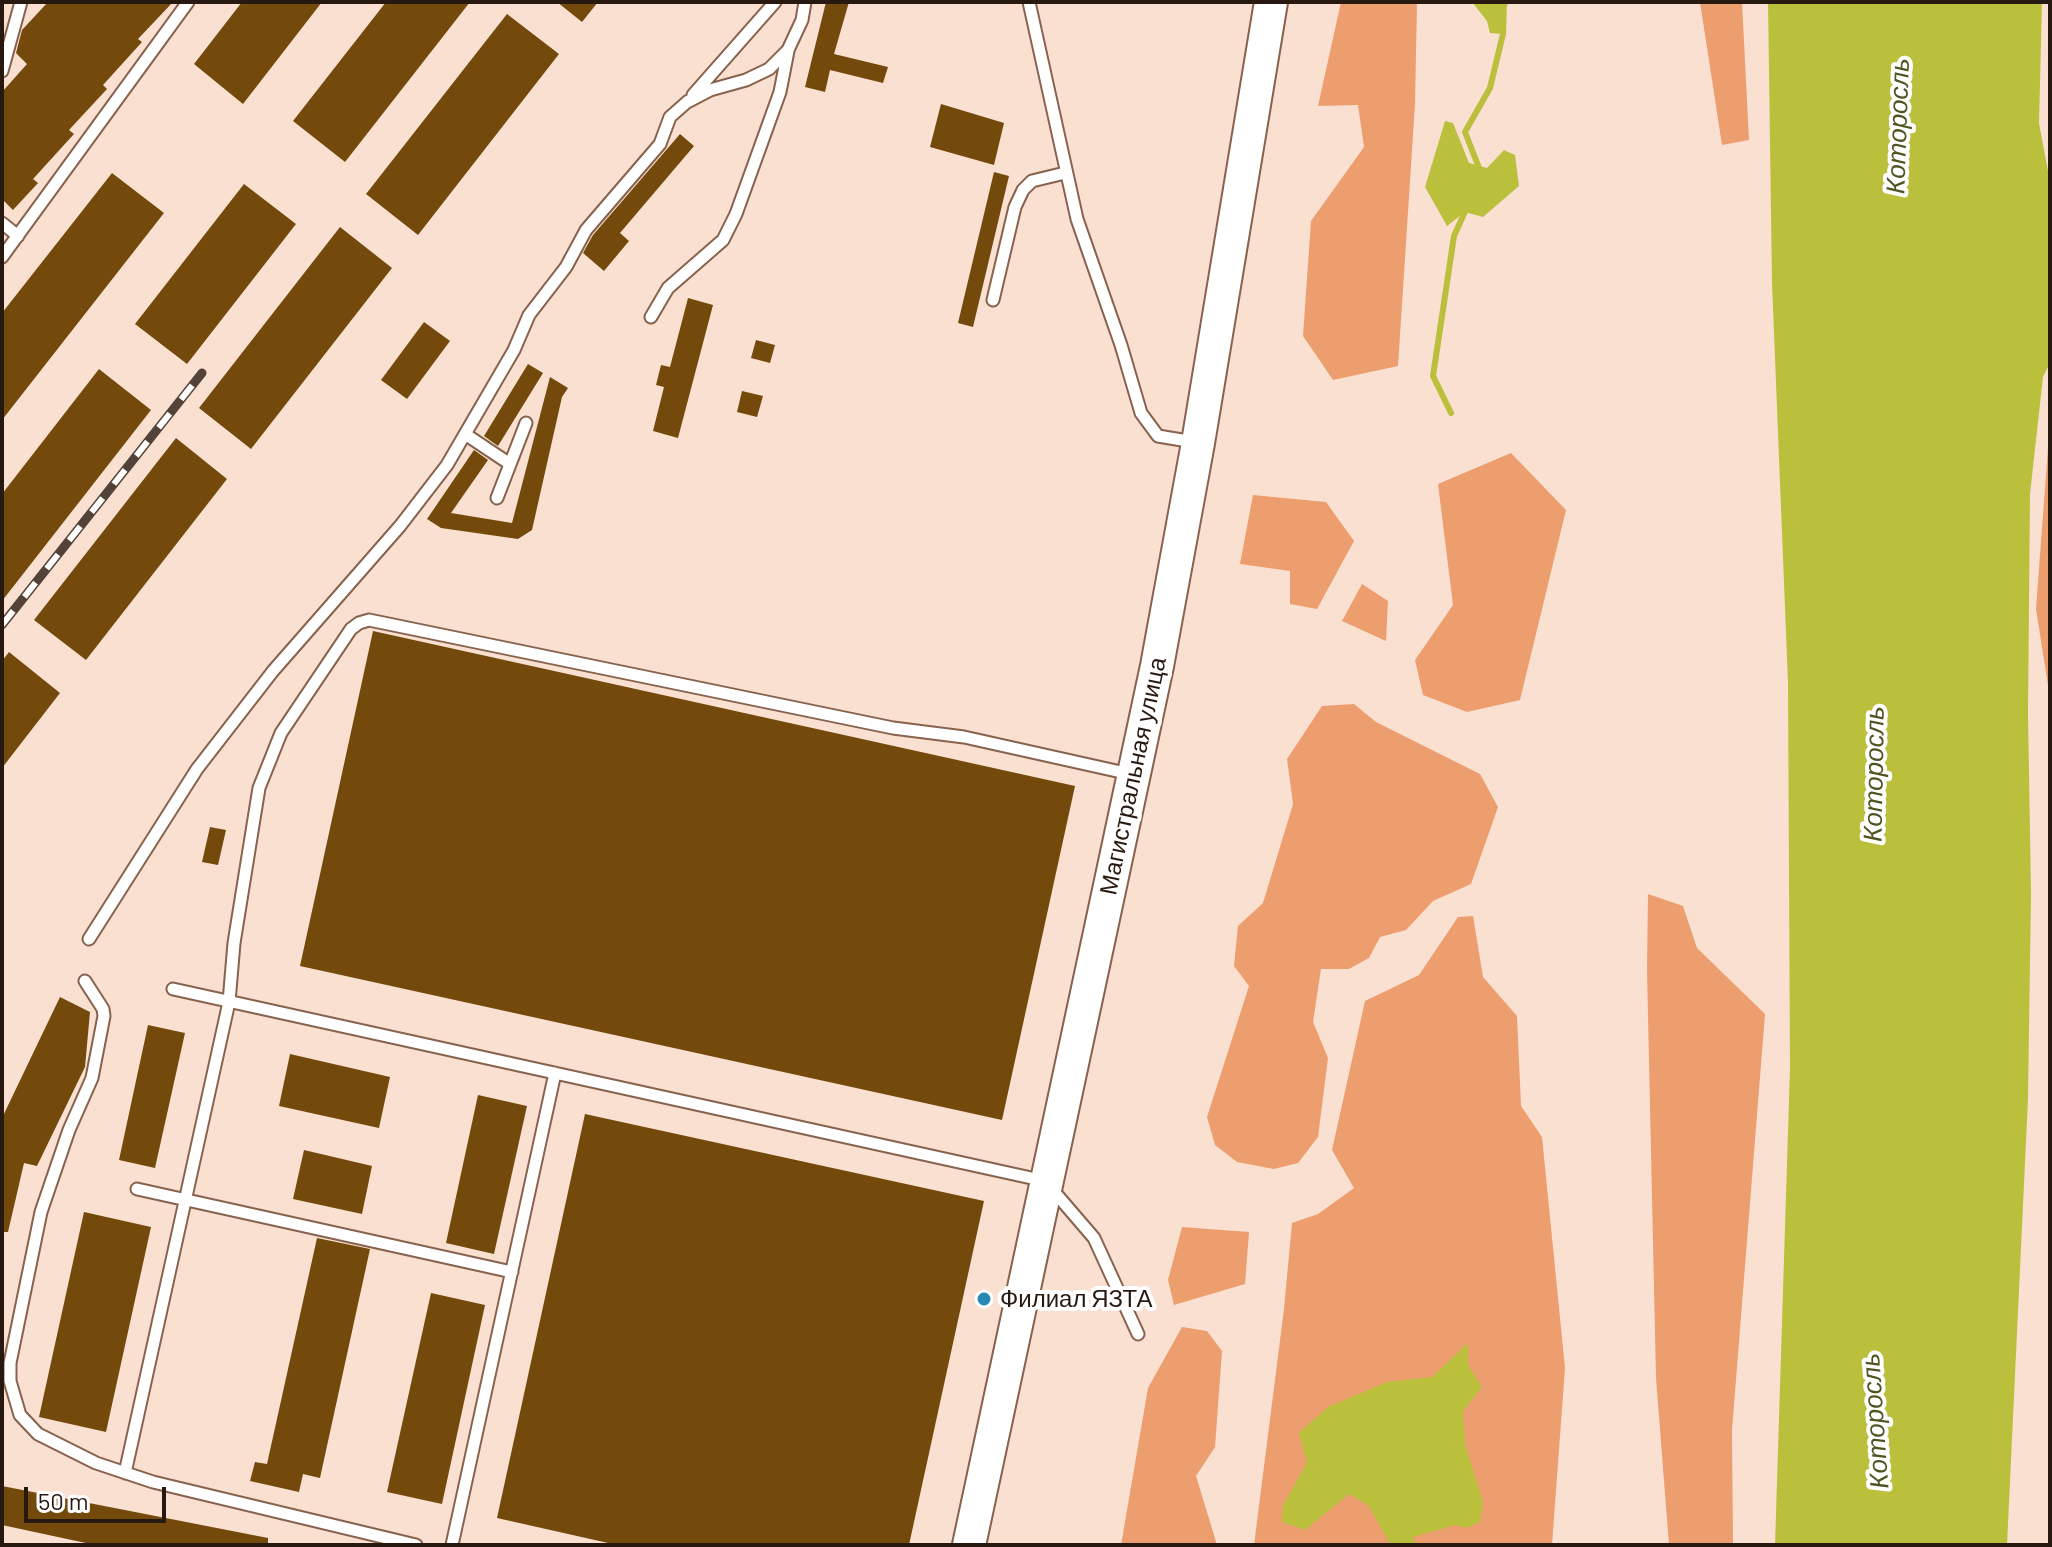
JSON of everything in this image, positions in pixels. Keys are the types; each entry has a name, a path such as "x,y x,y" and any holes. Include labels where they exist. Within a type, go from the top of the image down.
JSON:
{"main road":[{"name":"Магистральная улица","path":"969,1545 1157,666 1198,443 1271,2"}],"lane":[{"path":"2,71 21,2"},
{"path":"2,257 188,2"},
{"path":"89,939 197,769 273,671 400,526 447,465 514,350 529,315 566,267 586,230 660,144 670,117 687,102 775,2"},
{"path":"651,317 668,288 723,240 736,214 780,92 788,50 802,20 805,2"},
{"path":"1029,2 1077,219 1141,413 1158,436 1198,443"},
{"path":"687,102 710,90 746,80 769,69 788,50"},
{"path":"993,300 1015,207 1023,190 1032,181 1065,173"},
{"path":"2,223 18,236"},
{"path":"497,498 526,423"},
{"path":"465,434 510,464"},
{"path":"125,1473 229,1002 234,943 259,788 281,733 351,629 359,623 369,620 893,728 964,737 1134,775"},
{"path":"85,981 103,1009 104,1016 96,1065 69,1130 41,1212 10,1363 10,1381 20,1415 38,1434 96,1463 125,1473 416,1545"},
{"path":"173,989 1045,1181 1094,1238 1138,1334"},
{"path":"452,1545 555,1073"},
{"path":"137,1189 512,1272"}],"shaded area":[{"path":"1341,2 1417,2 1415,104 1398,366 1333,380 1303,336 1311,221 1364,147 1358,105 1318,106"},
{"path":"1700,2 1742,2 1749,140 1722,145"},
{"path":"2050,421 2049,576 2050,698 2036,609"},
{"path":"1511,453 1566,510 1520,700 1467,712 1423,695 1415,660 1453,605 1438,484"},
{"path":"1253,495 1326,502 1354,541 1317,609 1290,604 1290,571 1240,564"},
{"path":"1362,584 1388,601 1386,641 1342,621"},
{"path":"1354,704 1376,722 1480,774 1498,807 1471,884 1433,901 1406,930 1380,937 1369,958 1349,969 1321,969 1313,1022 1328,1058 1318,1137 1298,1163 1274,1169 1237,1162 1215,1145 1207,1117 1249,986 1234,966 1238,926 1263,903 1293,804 1287,759 1322,706"},
{"path":"1648,894 1683,906 1697,948 1765,1014 1732,1430 1733,1545 1669,1545 1656,1378"},
{"path":"1473,916 1483,977 1517,1016 1521,1106 1542,1137 1565,1368 1552,1545 1254,1545 1292,1223 1318,1214 1354,1188 1332,1150 1365,1001 1419,975 1458,917"},
{"path":"1182,1227 1249,1232 1245,1284 1174,1305 1168,1280"},
{"path":"1182,1327 1207,1331 1222,1351 1215,1447 1196,1476 1217,1545 1121,1545 1148,1388"}],"water":[{"path":"1472,2 1510,2 1504,9 1503,34 1490,33 1487,21"},
{"name":"Которосль","path":"1768,2 2042,2 2039,123 2050,182 2050,363 2043,377 2030,494 2028,1099 2007,1545 1775,1545 1790,1068 1788,683 1772,283"},
{"path":"1445,121 1453,123 1469,163 1487,168 1504,150 1515,155 1519,186 1483,217 1465,212 1447,226 1425,187"},
{"path":"1468,1343 1468,1365 1482,1387 1463,1411 1465,1444 1483,1503 1480,1522 1466,1528 1455,1525 1413,1537 1416,1545 1391,1545 1368,1505 1349,1494 1305,1530 1282,1522 1283,1506 1307,1462 1299,1433 1328,1407 1387,1382 1432,1377"}],"building":[{"path":"48,2 173,2 138,39 142,42 103,85 107,89 69,130 74,134 33,179 38,183 13,210 2,199 2,92 27,64 16,53 22,30"},
{"path":"242,2 322,2 243,104 194,64"},
{"path":"386,2 470,2 345,162 293,121"},
{"path":"557,2 598,2 582,22"},
{"path":"826,2 849,2 834,54 888,67 883,83 830,70 825,92 805,87"},
{"path":"507,14 559,54 418,235 366,194"},
{"path":"941,104 1004,123 994,165 930,147"},
{"path":"680,134 694,146 620,233 629,241 604,271 583,253 593,235"},
{"path":"994,172 1009,176 973,327 958,323"},
{"path":"112,173 164,213 2,420 2,313"},
{"path":"244,184 296,224 187,364 135,324"},
{"path":"340,227 392,268 251,449 199,408"},
{"path":"688,298 713,305 678,438 653,431 664,387 656,385 661,365 670,367"},
{"path":"424,322 450,341 407,399 381,380"},
{"path":"756,340 775,345 770,363 751,358"},
{"path":"528,364 543,373 498,446 484,436"},
{"path":"99,369 151,410 2,601 2,494"},
{"path":"550,377 568,388 562,397 532,530 518,539 441,528 427,519 474,450 488,460 451,513 512,523"},
{"path":"742,391 763,396 757,417 737,412"},
{"path":"176,438 227,479 86,660 34,620"},
{"path":"373,631 1075,786 1002,1120 300,966"},
{"path":"9,652 60,693 2,768 2,661"},
{"path":"210,827 226,830 218,865 202,862"},
{"path":"60,997 90,1012 85,1067 37,1166 24,1163 8,1232 2,1232 2,1118"},
{"path":"148,1025 185,1033 155,1168 119,1160"},
{"path":"290,1054 390,1077 379,1128 279,1106"},
{"path":"478,1095 527,1106 494,1254 446,1243"},
{"path":"585,1114 984,1201 909,1545 617,1545 497,1518"},
{"path":"304,1150 372,1166 362,1214 293,1199"},
{"path":"84,1212 151,1227 106,1432 39,1417"},
{"path":"317,1238 370,1249 320,1478 303,1474 299,1492 250,1481 255,1462 267,1464"},
{"path":"431,1293 485,1305 442,1504 387,1492"},
{"path":"2,1486 268,1538 268,1545 95,1545 2,1525"}],"waterway":[{"path":"1481,173 1465,132 1490,88 1503,34 1504,2"},
{"path":"1451,413 1433,376 1454,236 1468,205"}],"railway":[{"path":"2,625 202,373"}],"place":[{"name":"Филиал ЯЗТА","path":"984,1299"}]}
